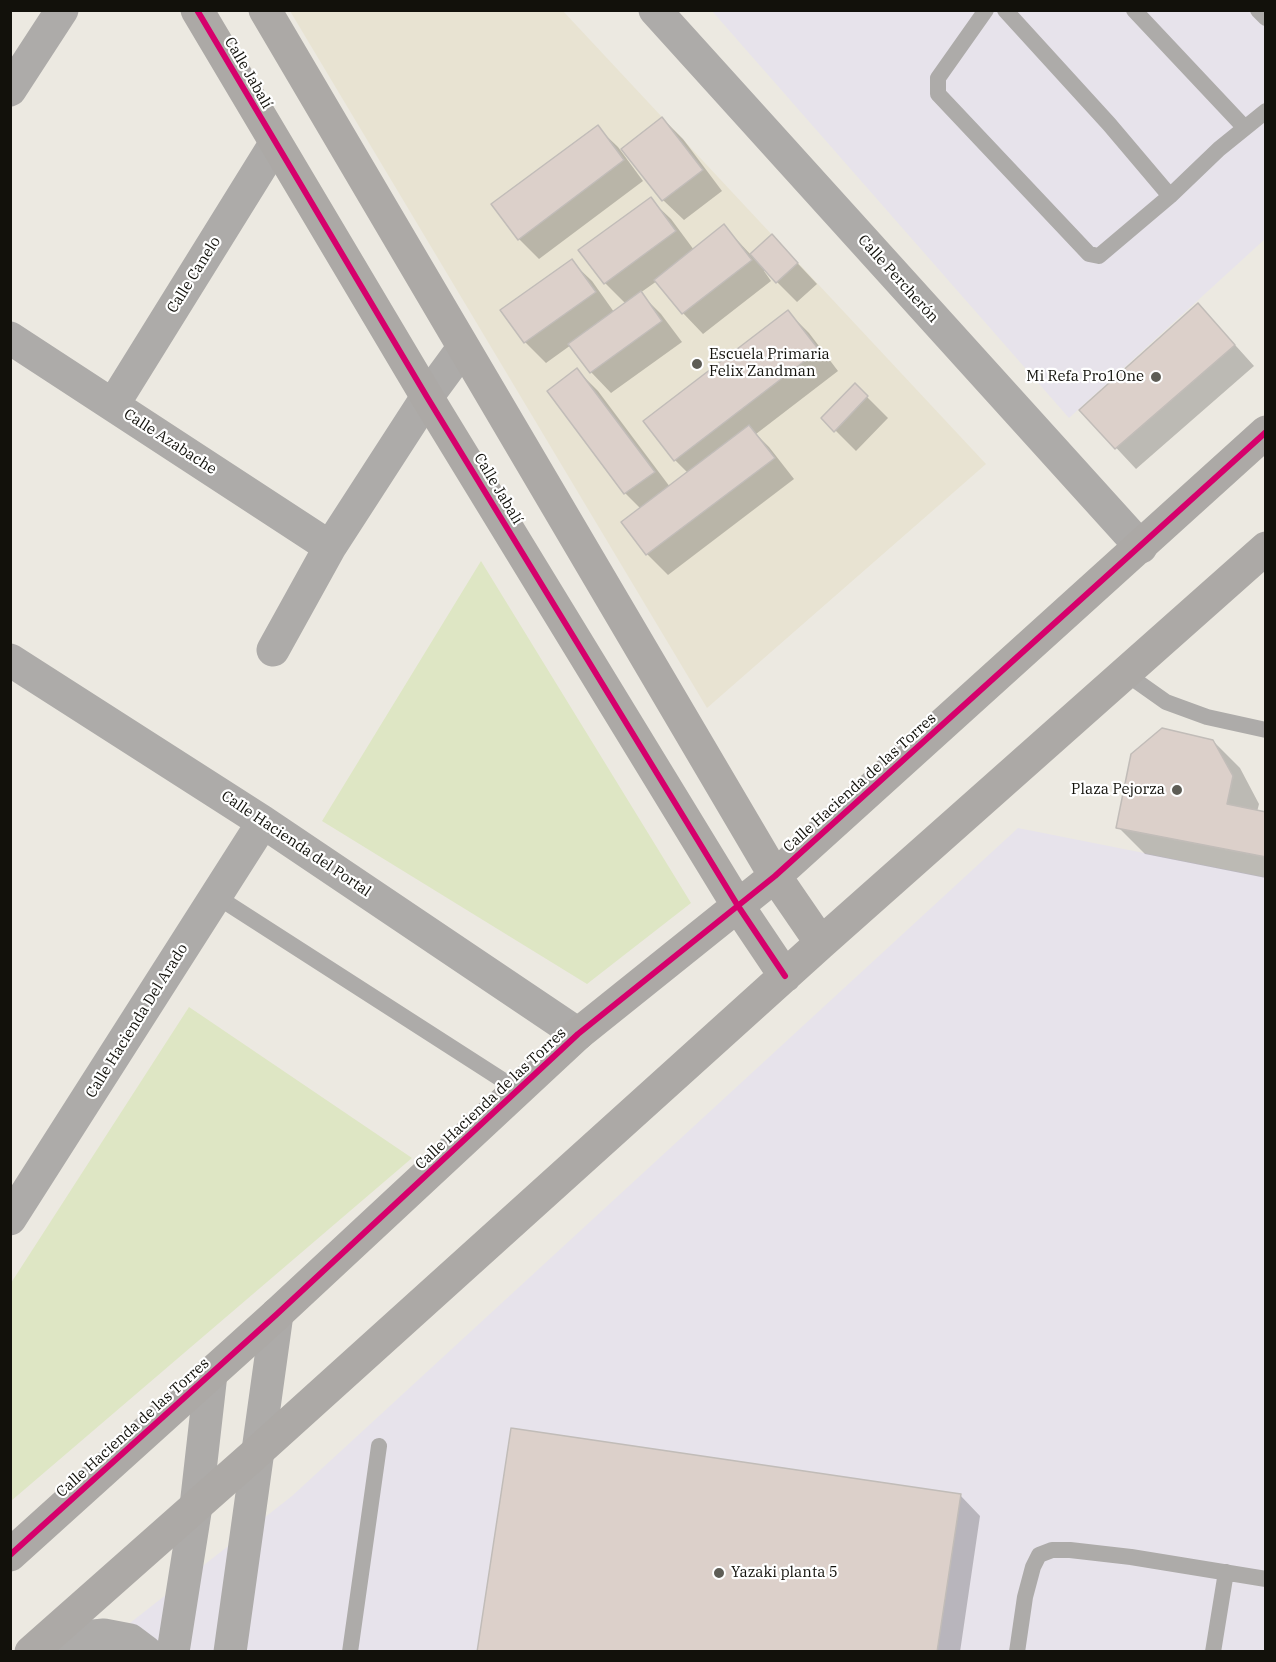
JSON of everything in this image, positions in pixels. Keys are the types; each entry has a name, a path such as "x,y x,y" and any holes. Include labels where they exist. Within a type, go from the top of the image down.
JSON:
{"street":[{"path":"10,90 62,10"},
{"name":"Calle Jabalí","path":"197,10 427,398 738,906 786,976"},
{"path":"264,10 775,876 820,943"},
{"name":"Calle Percherón","path":"655,10 1141,547"},
{"name":"Calle Canelo","path":"113,405 275,144"},
{"name":"Calle Azabache","path":"10,338 330,547"},
{"path":"273,650 330,547 427,398 463,348"},
{"name":"Calle Hacienda de las Torres","path":"10,1555 277,1314 578,1034 775,876 1266,432"},
{"path":"33,1652 820,943 1265,549"},
{"name":"Calle Hacienda del Portal","path":"10,660 264,822 578,1034"},
{"name":"Calle Hacienda Del Arado","path":"10,1219 264,822"},
{"path":"230,1652 277,1314"},
{"path":"173,1652 196,1506 211,1374"},
{"path":"33,1652 83,1637 104,1635 130,1640 146,1652"}],"lane":[{"path":"986,10 938,78 938,94 1089,254 1099,256 1170,196 1218,149 1266,111"},
{"path":"1005,10 1170,196"},
{"path":"1134,10 1245,128"},
{"path":"1258,10 1266,18"},
{"path":"1125,673 1166,702 1207,717 1266,730"},
{"path":"216,896 518,1090"},
{"path":"350,1652 380,1446"},
{"path":"1017,1652 1032,1567 1039,1556 1052,1550 1131,1557 1266,1579"},
{"path":"1213,1652 1226,1572"}],"shaded area":[{"name":"Escuela Primaria Felix Zandman","path":"290,11 563,11 986,464 707,708"},
{"path":"712,11 1265,11 1265,239 1069,418"},
{"path":"1018,828 1265,877 1265,1651 93,1652 292,1496"}],"green space":[{"path":"481,561 691,903 587,984 322,821"},
{"path":"189,1007 412,1158 11,1501 11,1283"}],"building":[{"path":"662,117 703,170 662,201 621,149"},
{"path":"598,125 624,160 518,240 491,204"},
{"path":"651,197 676,231 604,284 578,250"},
{"path":"724,224 752,260 682,314 654,280"},
{"path":"772,234 798,263 776,283 750,254"},
{"path":"572,259 596,292 524,343 500,310"},
{"path":"641,291 662,321 590,373 568,344"},
{"name":"Mi Refa Pro1One","path":"1198,303 1235,345 1115,449 1079,410"},
{"path":"788,310 819,350 674,461 643,421"},
{"path":"577,368 655,472 624,494 547,391"},
{"path":"855,383 868,396 834,432 821,418"},
{"path":"749,425 775,458 646,555 621,522"},
{"name":"Plaza Pejorza","path":"1162,728 1213,740 1233,776 1227,804 1266,812 1266,857 1116,828 1131,754"},
{"name":"Yazaki planta 5","path":"511,1428 961,1494 937,1652 477,1652"}],"cycle path":[{"path":"197,10 427,397 738,906 785,976"},
{"path":"10,1555 277,1314 578,1034 775,876 1266,432"}],"place":[{"name":"Escuela Primaria Felix Zandman","path":"697,364"},
{"name":"Mi Refa Pro1One","path":"1156,377"},
{"name":"Plaza Pejorza","path":"1177,790"},
{"name":"Yazaki planta 5","path":"719,1573"}]}
